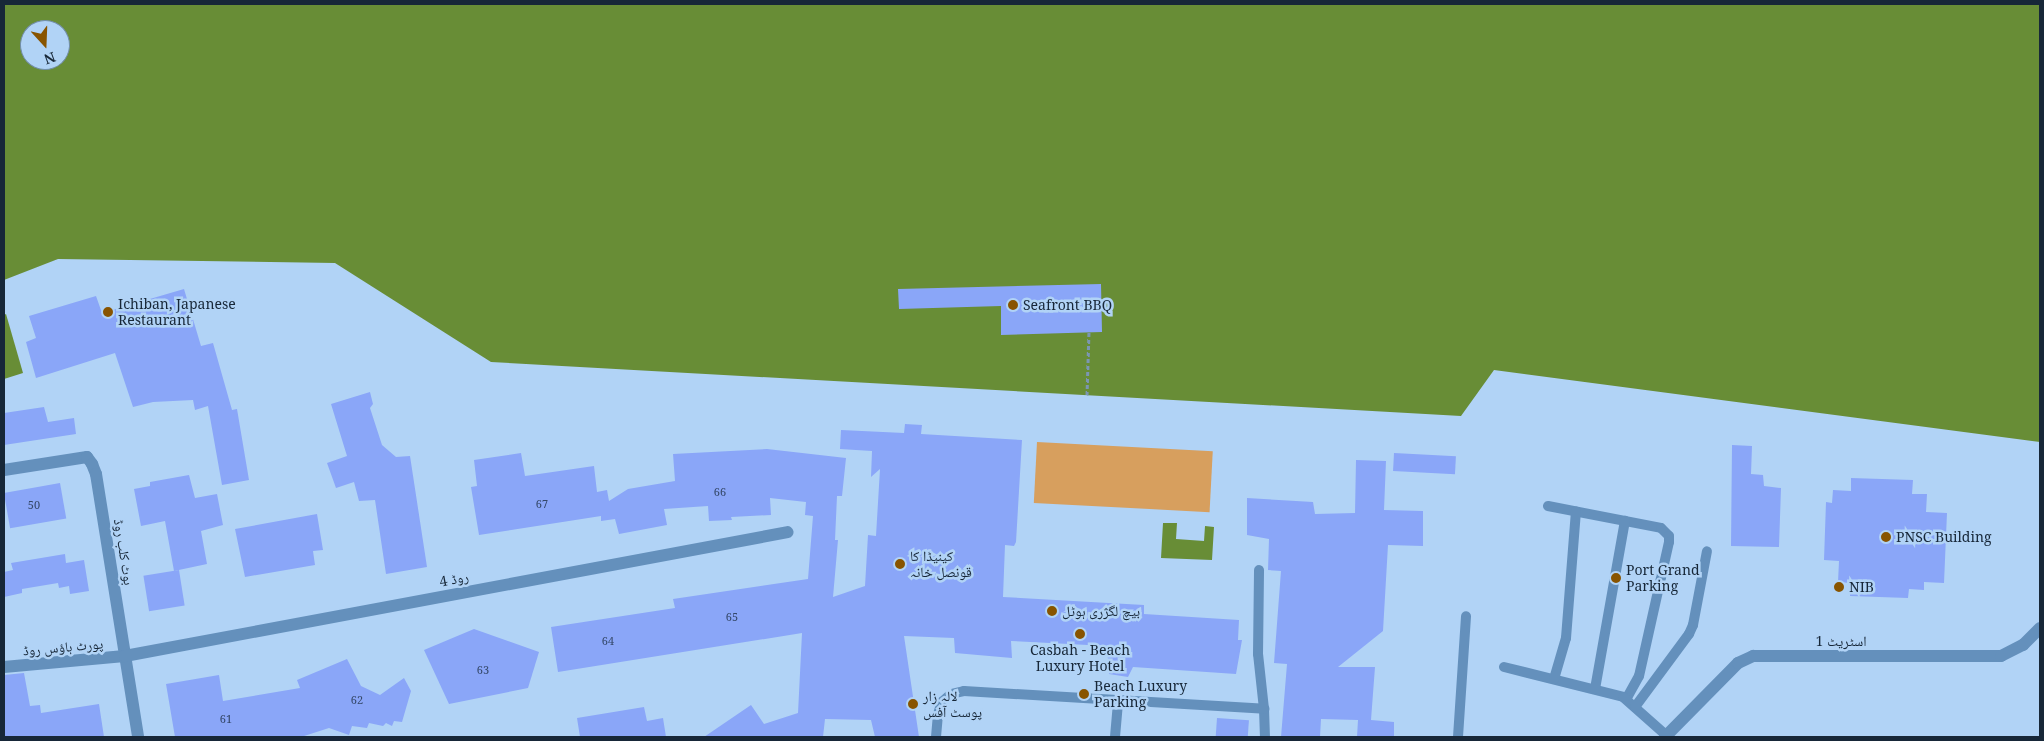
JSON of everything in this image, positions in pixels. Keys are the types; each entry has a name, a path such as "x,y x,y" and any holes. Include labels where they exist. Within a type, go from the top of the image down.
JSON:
{"street":[{"name":"بوٹ کلب روڈ","path":"4,470 87,457 92,464 96,474 138,737"},
{"name":"روڈ 4","path":"125,656 788,532"},
{"name":"اسٹریٹ 1","path":"1667,737 1738,663 1753,656 2001,656 2023,645 2040,628"},
{"name":"پورٹ ہاؤس روڈ","path":"4,667 125,656"}],"lane":[{"path":"1548,506 1661,528 1669,536 1670,542 1639,676 1626,699"},
{"path":"1554,679 1566,638 1576,511"},
{"path":"1595,689 1625,521"},
{"path":"1635,707 1689,634 1693,625 1708,551"},
{"path":"1259,570 1258,654 1265,737"},
{"path":"1458,737 1466,616"},
{"path":"1504,667 1595,689 1626,699 1667,737"},
{"path":"936,737 938,714 942,702 951,694 964,691 1264,710"},
{"path":"1115,737 1118,702"}],"path":[{"path":"1087,395 1089,332"}],"shaded area":[{"path":"4,4 2040,4 2040,442 1494,370 1461,416 491,362 335,263 58,259 4,280"},
{"path":"6,314 23,373 4,379 4,315"},
{"path":"1037,442 1213,451 1210,512 1034,503"},
{"path":"1163,523 1177,523 1176,539 1204,541 1205,526 1214,527 1212,560 1161,558"}],"building":[{"path":"1101,284 1102,332 1001,335 1001,306 899,309 898,289"},
{"path":"184,289 201,346 213,343 232,410 237,409 249,480 222,485 208,406 195,410 193,400 153,402 133,407 115,353 36,378 26,342 36,338 29,316 96,296 102,313"},
{"path":"370,392 373,404 370,408 382,445 396,457 410,456 427,567 386,574 375,500 359,501 354,482 336,488 327,463 347,456 331,404"},
{"path":"44,407 48,422 74,418 76,434 4,445 4,413"},
{"path":"905,424 922,425 921,434 1022,440 1016,542 1014,546 1005,545 1003,597 1144,605 1144,614 1239,620 1238,640 1242,640 1236,674 1133,667 1128,677 1109,674 1107,646 1011,641 1012,658 955,653 954,638 904,636 919,737 875,737 871,720 825,719 823,737 704,737 751,705 764,724 798,713 802,633 558,672 551,627 675,608 673,599 808,579 813,516 805,515 806,502 770,498 771,515 731,517 732,520 709,521 708,506 664,509 667,525 619,534 615,519 601,521 601,516 479,535 471,487 477,486 474,460 521,453 525,476 594,466 597,492 607,490 609,501 628,489 675,481 673,454 767,449 846,458 842,496 837,496 835,540 838,540 833,597 865,586 868,535 876,536 880,469 871,477 872,451 840,449 841,430 904,433"},
{"path":"1732,445 1752,446 1751,474 1763,475 1764,486 1781,488 1779,547 1731,546"},
{"path":"1394,453 1456,456 1455,474 1393,471"},
{"path":"1356,460 1386,461 1384,510 1423,511 1423,546 1388,545 1383,631 1338,667 1375,667 1371,720 1394,722 1394,737 1357,737 1358,720 1321,719 1320,737 1281,737 1287,664 1274,663 1281,571 1268,570 1269,539 1247,535 1247,498 1313,502 1315,514 1355,513"},
{"path":"189,475 195,498 217,494 223,525 201,531 207,564 174,571 165,521 141,526 134,489 150,486 150,482"},
{"name":"PNSC Building","path":"1851,478 1913,480 1912,494 1927,494 1926,512 1947,513 1944,583 1924,582 1924,590 1909,589 1908,598 1850,596 1850,583 1838,582 1839,561 1824,560 1826,502 1832,503 1833,490 1851,491"},
{"path":"60,483 66,518 10,528 4,493"},
{"path":"317,514 323,550 313,551 315,565 245,577 235,529"},
{"path":"65,554 66,563 84,560 89,591 70,594 69,586 59,588 58,583 22,589 22,593 4,597 4,572 13,570 11,563"},
{"path":"179,570 185,606 149,611 143,576"},
{"path":"474,629 539,652 528,688 449,704 424,650"},
{"path":"347,659 361,686 380,695 404,678 411,691 402,722 394,721 392,726 386,723 383,726 369,723 367,728 352,726 349,735 329,728 301,737 175,737 166,684 219,675 223,701 300,688 297,680"},
{"path":"24,673 30,706 40,705 41,713 99,704 104,737 4,737 4,675"},
{"path":"644,707 647,721 663,718 666,737 580,737 577,718"},
{"path":"1217,718 1249,720 1248,737 1216,737"}],"place":[{"name":"Seafront BBQ","path":"1013,305"},
{"name":"Ichiban, Japanese Restaurant","path":"108,312"},
{"name":"PNSC Building","path":"1886,537"},
{"name":"کینیڈا کا قونصل خانہ","path":"900,564"},
{"name":"Port Grand Parking","path":"1616,578"},
{"name":"NIB","path":"1839,587"},
{"name":"بیچ لگژری ہوٹل","path":"1052,611"},
{"name":"Casbah - Beach Luxury Hotel","path":"1080,634"},
{"name":"Beach Luxury Parking","path":"1084,694"},
{"name":"لالہ زار پوسٹ آفس","path":"913,704"}]}
